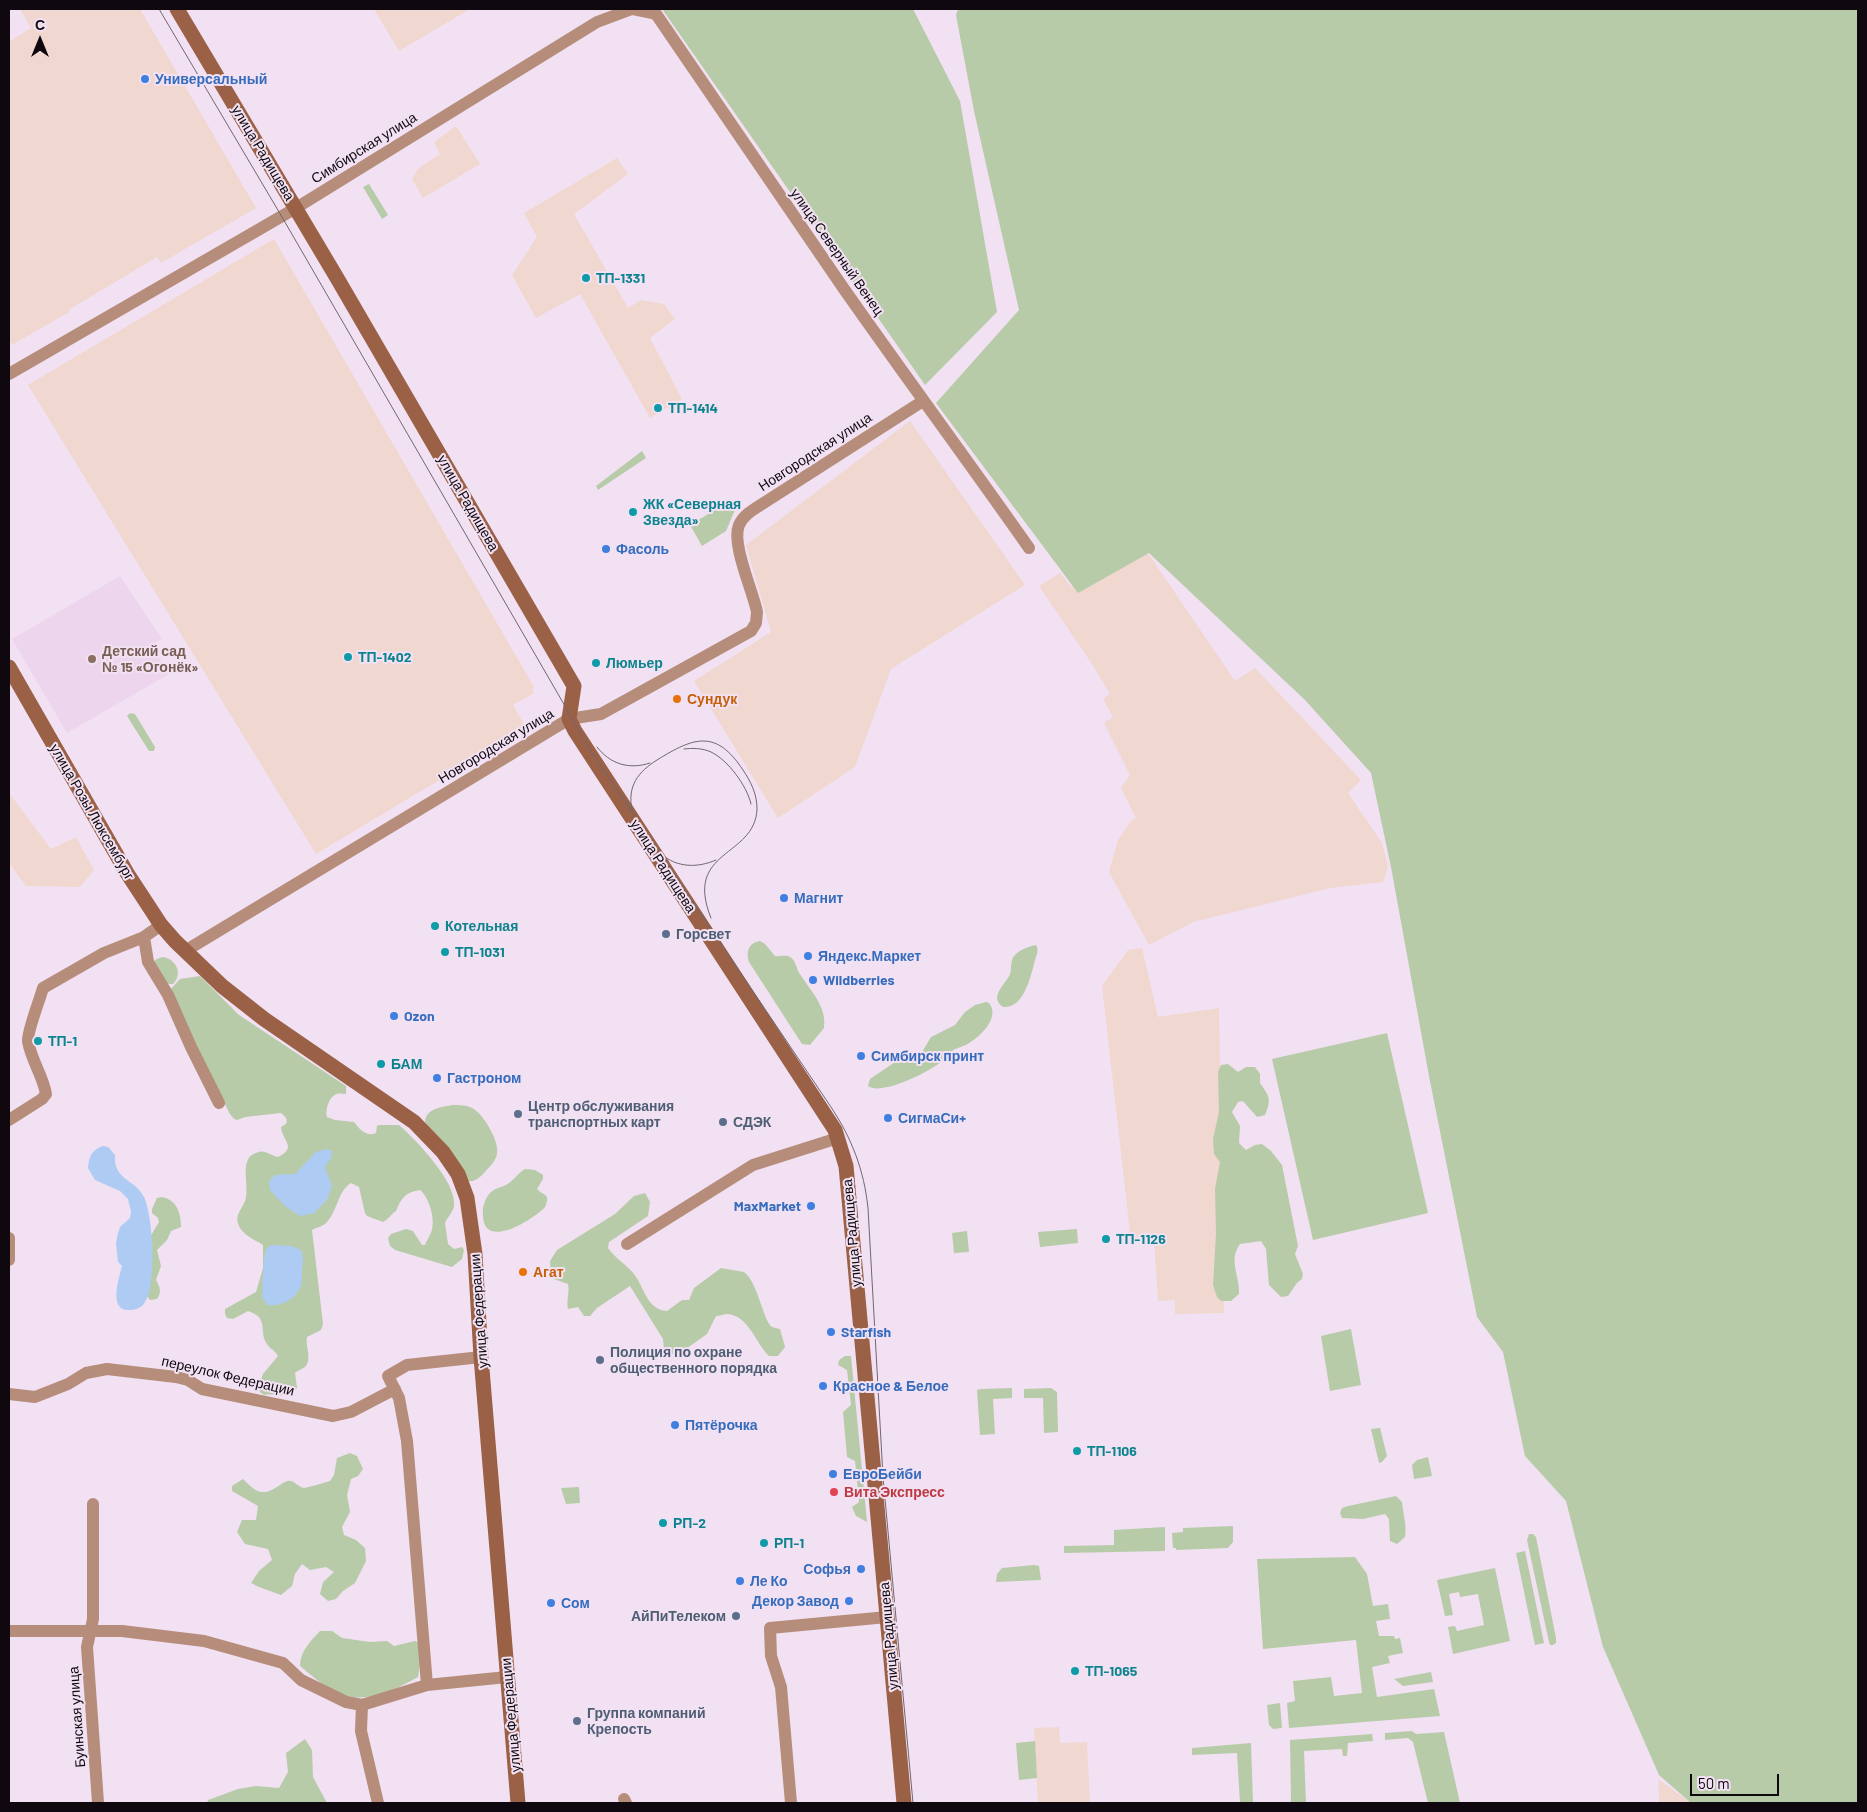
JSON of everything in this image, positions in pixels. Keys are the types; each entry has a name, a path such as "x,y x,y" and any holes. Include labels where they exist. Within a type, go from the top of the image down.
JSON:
{"street":[{"name":"улица Радищева","path":"178,9 574,686 570,719 584,745 835,1130 846,1166 904,1803"},
{"name":"улица Северный Венец","path":"603,19 632,9 655,13 844,289 923,401 964,454 1029,548"},
{"name":"Симбирская улица","path":"9,374 296,208 603,19"},
{"name":"Новгородская улица","path":"185,951 570,719 601,714 752,631 756,623 757,612 737,540 739,525 742,520 758,506 923,401"},
{"name":"улица Розы Люксембург","path":"9,667 127,873 161,925 185,951"},
{"path":"9,1120 42,1099 46,1094 44,1081 33,1058 28,1040 43,988 104,953 144,937 161,925"},
{"path":"144,937 148,962 168,995 219,1103"},
{"name":"улица Федерации","path":"185,951 222,986 264,1019 414,1122 444,1152 458,1174 467,1198 472,1222 481,1357 518,1803"},
{"path":"627,1244 753,1165 838,1138"},
{"path":"9,1238 9,1260"},
{"path":"427,1685 407,1441 400,1398 388,1376 407,1365 481,1357"},
{"name":"переулок Федерации","path":"9,1394 35,1398 59,1388 86,1373 107,1368 176,1377 188,1380 202,1389 333,1416 351,1412 395,1389"},
{"name":"Буинская улица","path":"93,1504 93,1619 87,1647 98,1803"},
{"path":"791,1803 780,1687 771,1656 770,1628 887,1617"},
{"path":"9,1631 122,1630 194,1639 241,1650 283,1663 301,1680 346,1702 362,1705 427,1685 508,1677"},
{"path":"362,1705 361,1731 378,1803"}],"shaded area":[{"path":"20,9 140,9 256,208 161,263 157,257 12,345 9,340 9,42 31,28"},
{"path":"374,9 470,9 399,51"},
{"path":"456,126 480,164 423,198 412,179 418,169 440,154 434,142"},
{"path":"617,158 628,174 574,214 628,308 641,300 664,304 675,319 650,338 682,399 650,418 580,294 536,318 512,275 537,237 524,213"},
{"path":"274,239 534,687 532,689 534,693 513,705 526,728 316,854 28,385"},
{"path":"910,421 1025,585 891,669 855,767 778,818 694,681 771,632 746,545"},
{"path":"1140,546 1150,556 1235,681 1255,668 1361,780 1348,793 1382,843 1388,867 1383,882 1330,888 1193,922 1149,945 1109,872 1118,840 1131,821 1136,818 1121,788 1130,775 1104,723 1113,717 1103,699 1110,694 1039,586 1060,573 1071,587"},
{"name":"Детский сад № 15 «Огонёк»","path":"120,576 162,639 151,645 169,674 67,733 12,639"},
{"path":"9,793 51,849 76,837 94,870 80,887 26,886 9,863"},
{"path":"1142,948 1158,1017 1219,1008 1224,1313 1175,1314 1175,1300 1158,1301 1154,1241 1131,1241 1102,986 1128,950"},
{"path":"1059,1727 1060,1743 1087,1742 1090,1803 1038,1803 1034,1728"},
{"path":"1658,1779 1691,1803 1659,1803"}],"green space":[{"path":"662,9 913,9 960,101 997,312 925,385"},
{"path":"958,9 1858,9 1858,1803 1691,1803 1659,1775 1603,1647 1566,1501 1525,1456 1503,1352 1477,1317 1429,1076 1391,867 1371,773 1305,700 1149,553 1078,593 936,403 1019,310 974,111 956,15"},
{"path":"369,184 388,215 382,219 363,187"},
{"path":"642,451 646,458 598,490 596,486"},
{"path":"730,501 735,510 726,531 702,546 690,525"},
{"path":"130,713 135,714 155,747 154,751 149,751 127,716"},
{"path":"760,941 775,956 788,956 792,958 821,1006 824,1028 810,1045 802,1044 749,962 750,946"},
{"path":"1036,945 1037,954 1021,998 1010,1006 1003,1007 997,999 999,990 1010,974 1013,957 1022,950"},
{"path":"162,957 171,960 177,967 178,975 173,984 167,984 154,966 155,960"},
{"path":"200,976 239,1015 346,1086 346,1094 334,1095 330,1100 327,1107 327,1117 354,1122 361,1130 370,1134 376,1133 377,1126 379,1125 399,1125 434,1162 449,1185 453,1196 454,1206 445,1223 448,1244 454,1249 462,1247 464,1250 462,1259 452,1267 395,1250 390,1246 388,1238 391,1234 406,1229 413,1231 422,1245 425,1245 431,1231 433,1219 429,1203 420,1190 405,1196 396,1211 383,1222 367,1216 359,1187 351,1183 346,1187 330,1218 324,1224 312,1230 323,1324 321,1330 307,1337 308,1363 295,1373 297,1388 286,1395 264,1395 258,1388 263,1374 278,1356 268,1346 259,1317 248,1311 233,1319 227,1318 225,1309 256,1292 263,1268 263,1245 243,1232 237,1218 244,1204 247,1191 246,1164 253,1154 264,1152 278,1157 287,1150 288,1147 281,1127 287,1122 285,1116 281,1113 245,1117 237,1120 230,1114 168,992 180,979"},
{"path":"989,1003 992,1009 990,1021 982,1033 971,1042 952,1051 935,1066 905,1082 883,1088 868,1086 870,1079 904,1056 922,1052 931,1037 955,1025 965,1012 975,1005"},
{"path":"1387,1033 1428,1213 1313,1240 1272,1059"},
{"path":"1228,1064 1238,1072 1246,1067 1255,1067 1260,1074 1260,1083 1266,1091 1269,1101 1265,1115 1257,1117 1243,1101 1238,1102 1232,1112 1240,1126 1239,1143 1246,1150 1255,1145 1262,1144 1271,1151 1282,1165 1298,1246 1295,1254 1303,1274 1302,1279 1288,1296 1281,1297 1269,1285 1266,1249 1261,1241 1240,1244 1237,1250 1235,1262 1239,1294 1231,1301 1221,1301 1217,1297 1213,1285 1216,1233 1215,1189 1220,1162 1214,1154 1213,1139 1219,1112 1218,1072 1221,1065"},
{"path":"453,1105 467,1106 476,1111 490,1128 496,1142 497,1154 495,1159 482,1175 473,1181 468,1181 425,1122 426,1117 431,1111"},
{"path":"525,1169 535,1170 543,1175 543,1179 537,1189 547,1197 545,1207 520,1225 499,1232 491,1231 485,1226 483,1215 483,1206 487,1198 496,1189 507,1185"},
{"path":"645,1193 650,1202 648,1216 609,1242 608,1248 634,1274 650,1302 660,1309 667,1311 682,1300 689,1300 694,1288 721,1268 744,1272 757,1292 769,1323 772,1327 780,1329 785,1347 778,1356 769,1356 747,1325 735,1316 728,1314 716,1316 707,1334 683,1351 672,1354 664,1349 663,1339 630,1286 597,1308 590,1316 584,1316 578,1307 568,1309 568,1284 551,1278 550,1261 557,1250 615,1214 634,1196"},
{"path":"162,1197 175,1204 180,1217 181,1227 171,1231 167,1240 157,1250 161,1266 156,1280 160,1292 157,1299 150,1300 147,1296 150,1237 159,1222 158,1218 152,1213 152,1209 157,1198"},
{"path":"1077,1229 1078,1243 1040,1247 1038,1232"},
{"path":"967,1231 969,1252 954,1253 952,1233"},
{"path":"1351,1329 1361,1385 1330,1391 1321,1336"},
{"path":"845,1356 851,1356 867,1522 856,1516 852,1507 859,1502 855,1461 847,1457 843,1412 851,1405 847,1370 838,1365 839,1360"},
{"path":"1012,1388 1012,1398 993,1399 995,1434 980,1435 977,1390"},
{"path":"1051,1388 1057,1392 1058,1432 1044,1433 1043,1398 1024,1398 1024,1389"},
{"path":"1380,1428 1387,1456 1379,1463 1371,1429"},
{"path":"350,1453 357,1456 363,1469 358,1476 351,1479 347,1495 350,1512 342,1527 344,1535 356,1540 365,1548 366,1561 355,1583 343,1591 336,1599 328,1601 320,1594 323,1582 334,1572 326,1567 310,1570 302,1564 295,1574 292,1586 281,1595 251,1583 259,1571 272,1560 268,1549 245,1544 237,1532 242,1520 256,1520 258,1506 232,1491 232,1486 243,1479 252,1488 260,1492 269,1491 288,1481 292,1481 304,1488 317,1485 330,1481 334,1475 337,1458"},
{"path":"1428,1457 1432,1476 1414,1479 1412,1465 1417,1460"},
{"path":"579,1487 580,1503 566,1504 561,1488"},
{"path":"1396,1496 1402,1502 1406,1528 1405,1537 1397,1544 1390,1541 1389,1519 1385,1514 1363,1519 1342,1518 1340,1513 1342,1508 1348,1506"},
{"path":"1233,1526 1233,1542 1228,1548 1176,1550 1176,1548 1173,1548 1172,1533 1183,1532 1183,1528"},
{"path":"1165,1527 1165,1551 1064,1553 1064,1546 1114,1545 1114,1530"},
{"path":"1529,1534 1533,1534 1536,1537 1556,1638 1556,1643 1553,1645 1550,1645 1549,1642 1527,1540"},
{"path":"1525,1551 1544,1643 1535,1645 1516,1553"},
{"path":"1355,1557 1367,1574 1373,1606 1388,1604 1390,1619 1376,1621 1379,1636 1400,1638 1403,1653 1388,1656 1390,1663 1372,1667 1377,1697 1434,1689 1440,1716 1289,1728 1287,1703 1295,1701 1293,1681 1331,1677 1334,1696 1362,1693 1356,1640 1263,1649 1257,1559"},
{"path":"1039,1566 1041,1580 996,1582 997,1574 1002,1568"},
{"path":"1495,1568 1510,1641 1453,1654 1448,1627 1455,1626 1457,1631 1484,1625 1478,1594 1460,1597 1459,1592 1449,1594 1453,1615 1445,1616 1437,1580"},
{"path":"320,1631 332,1631 342,1638 370,1642 387,1641 394,1646 415,1641 419,1643 420,1664 418,1677 397,1688 364,1697 342,1695 331,1690 300,1666 304,1651"},
{"path":"1431,1672 1433,1682 1403,1686 1394,1679"},
{"path":"1280,1703 1282,1728 1273,1729 1269,1725 1267,1705"},
{"path":"1412,1731 1416,1734 1444,1732 1460,1803 1428,1803 1413,1742 1408,1738 1385,1740 1385,1733"},
{"path":"1372,1734 1373,1741 1348,1743 1347,1756 1343,1756 1342,1749 1304,1751 1306,1803 1291,1803 1290,1740"},
{"path":"305,1739 312,1750 313,1777 327,1803 207,1803 208,1800 238,1789 256,1786 279,1788 288,1772 286,1753"},
{"path":"1035,1741 1037,1778 1019,1780 1016,1743"},
{"path":"1251,1743 1253,1803 1240,1803 1237,1753 1192,1755 1192,1748"}],"water":[{"path":"103,1146 108,1147 115,1155 117,1170 121,1175 135,1186 144,1197 150,1220 153,1252 151,1284 148,1297 143,1305 133,1310 123,1309 119,1305 116,1293 122,1266 118,1262 116,1243 120,1227 130,1218 131,1212 128,1199 120,1191 95,1180 88,1168 92,1154 96,1149"},
{"path":"327,1149 332,1151 331,1158 325,1167 332,1186 327,1200 314,1213 300,1216 286,1207 270,1190 269,1181 275,1175 295,1174 316,1152"},
{"path":"272,1245 291,1246 301,1250 303,1255 299,1291 292,1298 278,1305 267,1305 263,1298 262,1290 265,1253 267,1248"}],"tram line":[{"path":"159,9 282,217 591,751 831,1107 851,1143 860,1168 868,1208 883,1477 913,1803"},
{"path":"632,810 631,794 639,775 670,752 693,742 704,741 714,743 723,748 743,770 753,788 757,809 753,825 745,837 713,866 706,879 705,896 711,918"},
{"path":"597,747 608,758 620,764 635,766 650,763"},
{"path":"684,749 708,751 724,761 736,774 751,804"},
{"path":"661,854 674,862 688,865 709,863 716,860"}],"place":[{"name":"Универсальный","path":"145,79"},
{"name":"ТП-1331","path":"586,278"},
{"name":"ТП-1414","path":"658,408"},
{"name":"ЖК «Северная Звезда»","path":"633,512"},
{"name":"Фасоль","path":"606,549"},
{"name":"ТП-1402","path":"348,657"},
{"name":"Детский сад № 15 «Огонёк»","path":"92,659"},
{"name":"Люмьер","path":"596,663"},
{"name":"Сундук","path":"677,699"},
{"name":"Магнит","path":"784,898"},
{"name":"Котельная","path":"435,926"},
{"name":"Горсвет","path":"666,934"},
{"name":"ТП-1031","path":"445,952"},
{"name":"Яндекс.Маркет","path":"808,956"},
{"name":"Wildberries","path":"813,980"},
{"name":"Ozon","path":"394,1016"},
{"name":"ТП-1","path":"38,1041"},
{"name":"Симбирск принт","path":"861,1056"},
{"name":"БАМ","path":"381,1064"},
{"name":"Гастроном","path":"437,1078"},
{"name":"Центр обслуживания транспортных карт","path":"518,1114"},
{"name":"СигмаСи+","path":"888,1118"},
{"name":"СДЭК","path":"723,1122"},
{"name":"MaxMarket","path":"811,1206"},
{"name":"ТП-1126","path":"1106,1239"},
{"name":"Агат","path":"523,1272"},
{"name":"Starfish","path":"831,1332"},
{"name":"Полиция по охране общественного порядка","path":"600,1360"},
{"name":"Красное & Белое","path":"823,1386"},
{"name":"Пятёрочка","path":"675,1425"},
{"name":"ТП-1106","path":"1077,1451"},
{"name":"ЕвроБейби","path":"833,1474"},
{"name":"Вита Экспресс","path":"834,1492"},
{"name":"РП-2","path":"663,1523"},
{"name":"РП-1","path":"764,1543"},
{"name":"Софья","path":"861,1569"},
{"name":"Ле Ко","path":"740,1581"},
{"name":"Декор Завод","path":"849,1601"},
{"name":"Сом","path":"551,1603"},
{"name":"АйПиТелеком","path":"736,1616"},
{"name":"ТП-1065","path":"1075,1671"},
{"name":"Группа компаний Крепость","path":"577,1721"}]}
